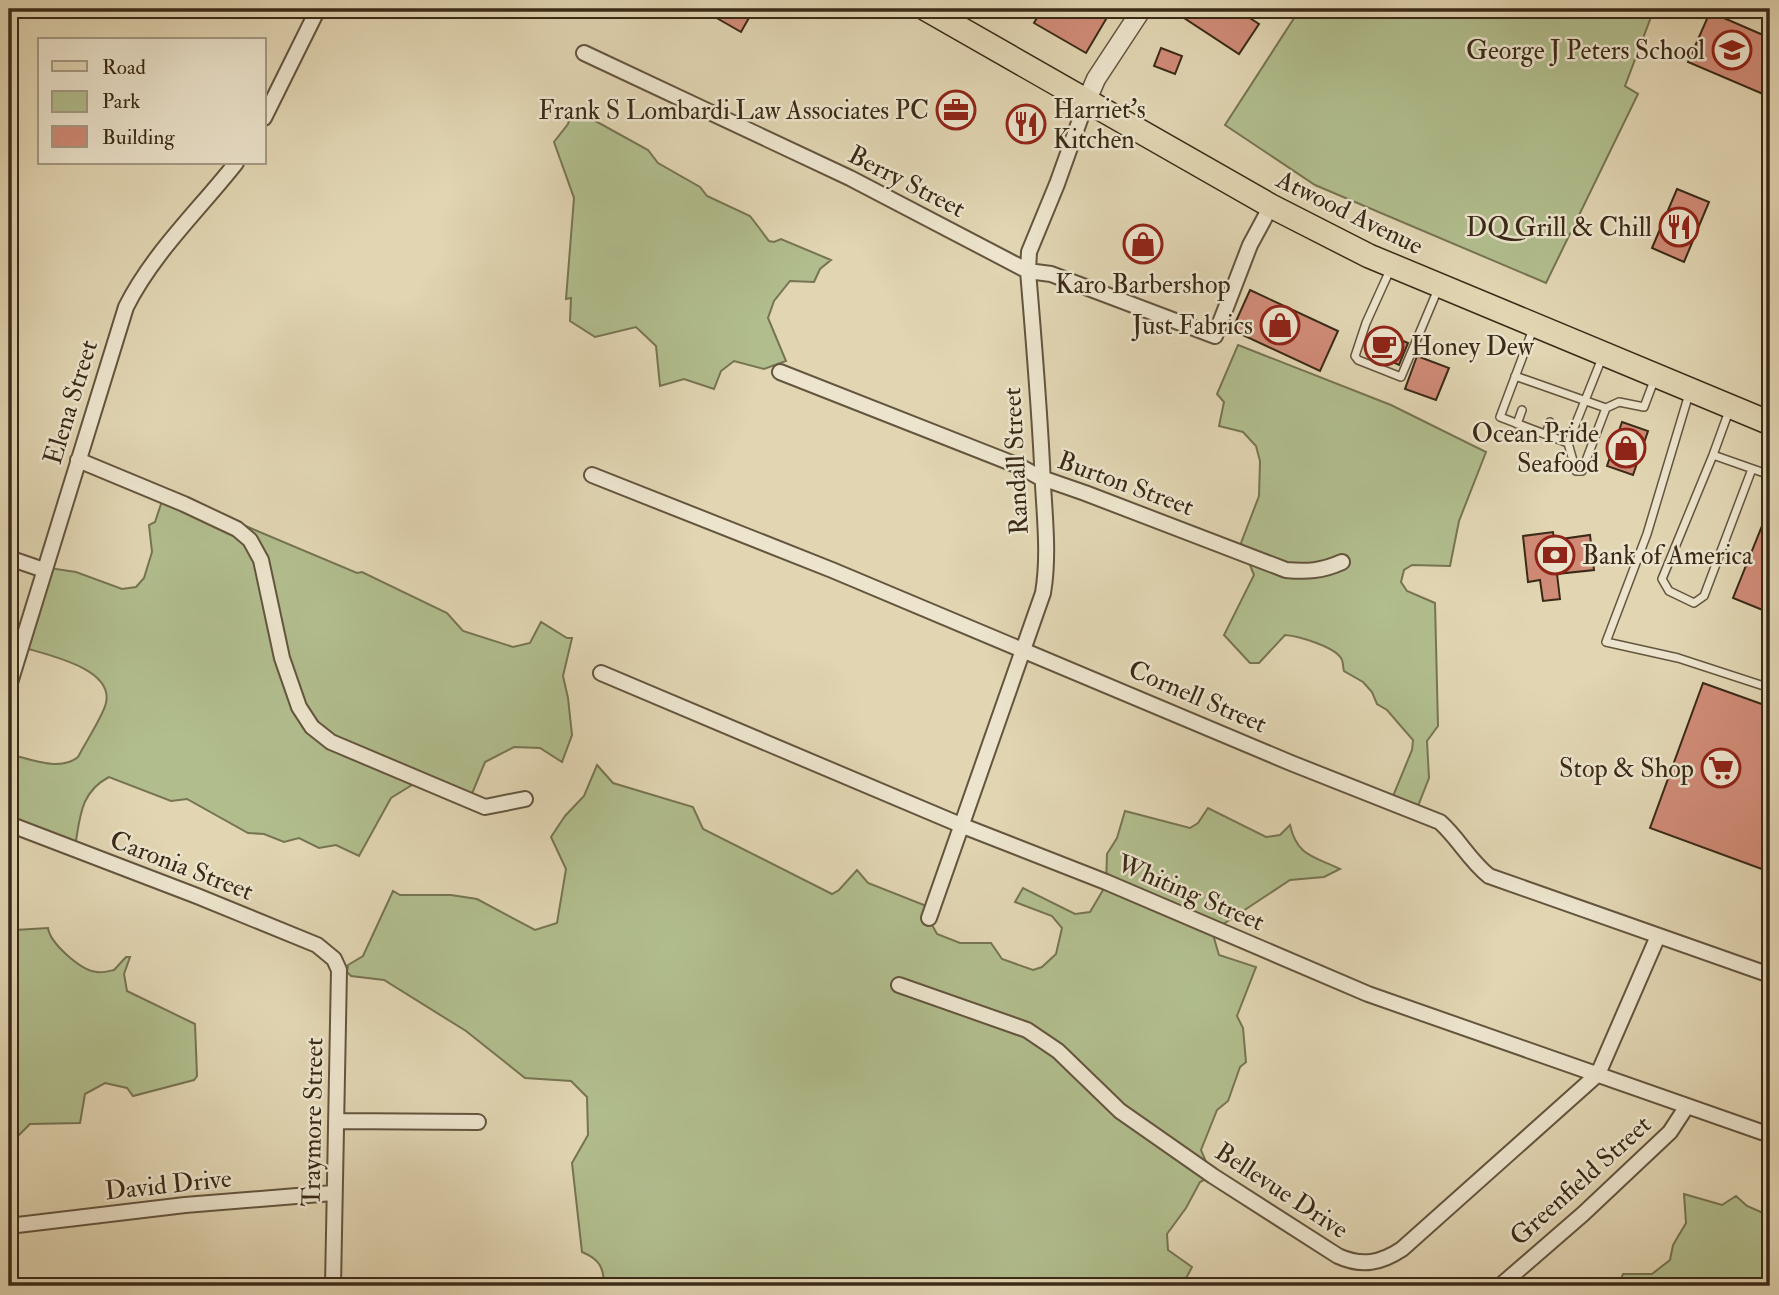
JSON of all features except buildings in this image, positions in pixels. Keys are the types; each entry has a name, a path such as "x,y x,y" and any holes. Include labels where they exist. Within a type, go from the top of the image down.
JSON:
{"main road":[{"name":"Atwood Avenue","path":"926,9 1271,206 1392,266 1770,423"}],"street":[{"path":"266,114 318,9"},
{"name":"Randall Street","path":"929,918 1024,650 1045,580 1040,403 1028,271 1031,246 1087,100 1097,79 1142,9"},
{"name":"Berry Street","path":"584,53 850,177 1028,271 1051,274 1214,335 1250,245 1271,206"},
{"name":"Elena Street","path":"9,686 119,325 136,286 235,164"},
{"name":"Burton Street","path":"780,372 1019,466 1043,478 1286,570 1312,572 1342,562"},
{"path":"78,460 184,504 237,529 250,540 261,560 282,657 299,707 312,727 331,742 485,807 525,799"},
{"name":"Cornell Street","path":"592,475 832,570 1291,763 1440,822 1456,836 1474,864 1489,876 1770,975"},
{"path":"9,558 44,570"},
{"name":"Whiting Street","path":"601,673 1368,995 1770,1135"},
{"name":"Caronia Street","path":"9,824 317,945 334,959"},
{"name":"Bellevue Drive","path":"899,985 1027,1030 1058,1051 1120,1111 1213,1176 1338,1256 1360,1262 1385,1260 1402,1249 1598,1074 1658,936"},
{"name":"Traymore Street","path":"333,1286 339,970 334,959"},
{"name":"Greenfield Street","path":"1500,1286 1583,1214 1670,1132 1687,1106"},
{"path":"336,1121 478,1122"},
{"name":"David Drive","path":"9,1226 185,1205 333,1193"}],"lane":[{"path":"1392,266 1357,344 1355,356 1358,360 1401,377 1439,286"},
{"path":"1534,325 1500,417 1568,443"},
{"path":"1604,354 1568,443 1576,471 1582,471 1606,408"},
{"path":"1516,376 1532,386 1561,397 1606,408 1619,402 1644,407 1656,375"},
{"path":"1690,390 1647,534 1606,642 1678,658 1770,688"},
{"path":"1731,407 1662,579 1669,591 1694,603 1704,596 1752,469"},
{"path":"1517,424 1522,410"},
{"path":"1546,434 1550,422"},
{"path":"1713,455 1770,475"}],"green space":[{"path":"1300,9 1654,9 1625,86 1638,94 1546,283 1315,185 1225,125"},
{"path":"572,108 648,150 658,163 700,187 707,196 750,216 769,241 781,239 831,260 820,269 814,282 790,281 774,301 768,318 786,361 764,369 734,361 721,371 714,389 684,379 660,386 656,346 636,327 595,337 570,321 571,298 566,299 574,198 554,142 568,124"},
{"path":"1238,345 1391,405 1486,452 1459,521 1450,566 1412,565 1404,570 1401,582 1407,591 1435,603 1438,726 1427,741 1429,778 1416,811 1391,801 1412,750 1413,740 1387,710 1377,704 1372,692 1363,682 1344,671 1339,655 1316,643 1285,635 1259,663 1250,663 1224,635 1254,575 1241,543 1259,496 1260,461 1256,446 1243,432 1219,426 1224,402 1217,394"},
{"path":"165,492 357,573 362,572 447,613 463,631 513,647 530,643 541,622 567,638 572,638 563,676 572,735 562,762 540,748 514,747 485,762 469,801 420,780 391,798 359,856 336,845 319,848 299,838 284,842 264,834 248,833 187,799 171,801 109,777 99,783 87,798 80,816 75,847 9,823 9,754 45,763 63,764 71,761 78,757 106,703 106,691 90,672 62,659 22,647 43,567 76,572 122,589 136,587 144,578 152,552 149,525 155,522"},
{"path":"597,765 613,783 693,807 703,829 832,894 857,870 868,883 929,907 931,923 937,934 960,943 991,943 1002,959 1033,970 1042,967 1056,954 1062,928 1052,916 1015,902 1023,888 1075,914 1090,912 1106,885 1107,854 1117,838 1125,811 1190,828 1198,823 1208,808 1266,837 1280,835 1290,825 1302,849 1314,858 1340,869 1324,877 1290,880 1219,927 1214,938 1219,955 1256,967 1237,1016 1243,1028 1246,1062 1240,1067 1228,1101 1217,1110 1201,1150 1212,1176 1200,1182 1186,1208 1167,1234 1168,1250 1192,1267 1182,1286 604,1286 599,1264 582,1252 572,1163 588,1135 587,1097 571,1081 525,1078 466,1031 384,980 351,976 347,972 348,965 363,956 393,891 400,895 451,895 477,899 535,930 557,923 566,869 551,837 565,816 584,796"},
{"path":"48,928 60,948 75,962 90,970 114,970 126,957 130,957 124,974 127,991 195,1024 197,1076 194,1080 133,1096 127,1088 105,1083 85,1094 80,1123 30,1124 15,1139 9,1139 9,1056 17,1010 10,995 16,954 10,945 15,930"},
{"path":"1684,1194 1722,1205 1736,1196 1747,1206 1770,1216 1770,1286 1618,1286 1623,1274 1652,1274 1670,1260 1673,1245 1686,1223"}],"place":[{"name":"George J Peters School","path":"1732,50"},
{"name":"Frank S Lombardi Law Associates PC","path":"956,110"},
{"name":"Harriet's Kitchen","path":"1026,124"},
{"name":"DQ Grill & Chill","path":"1679,227"},
{"name":"Karo Barbershop","path":"1143,244"},
{"name":"Just Fabrics","path":"1280,325"},
{"name":"Honey Dew","path":"1384,346"},
{"name":"Ocean Pride Seafood","path":"1626,448"},
{"name":"Bank of America","path":"1555,555"},
{"name":"Stop & Shop","path":"1721,768"}]}
